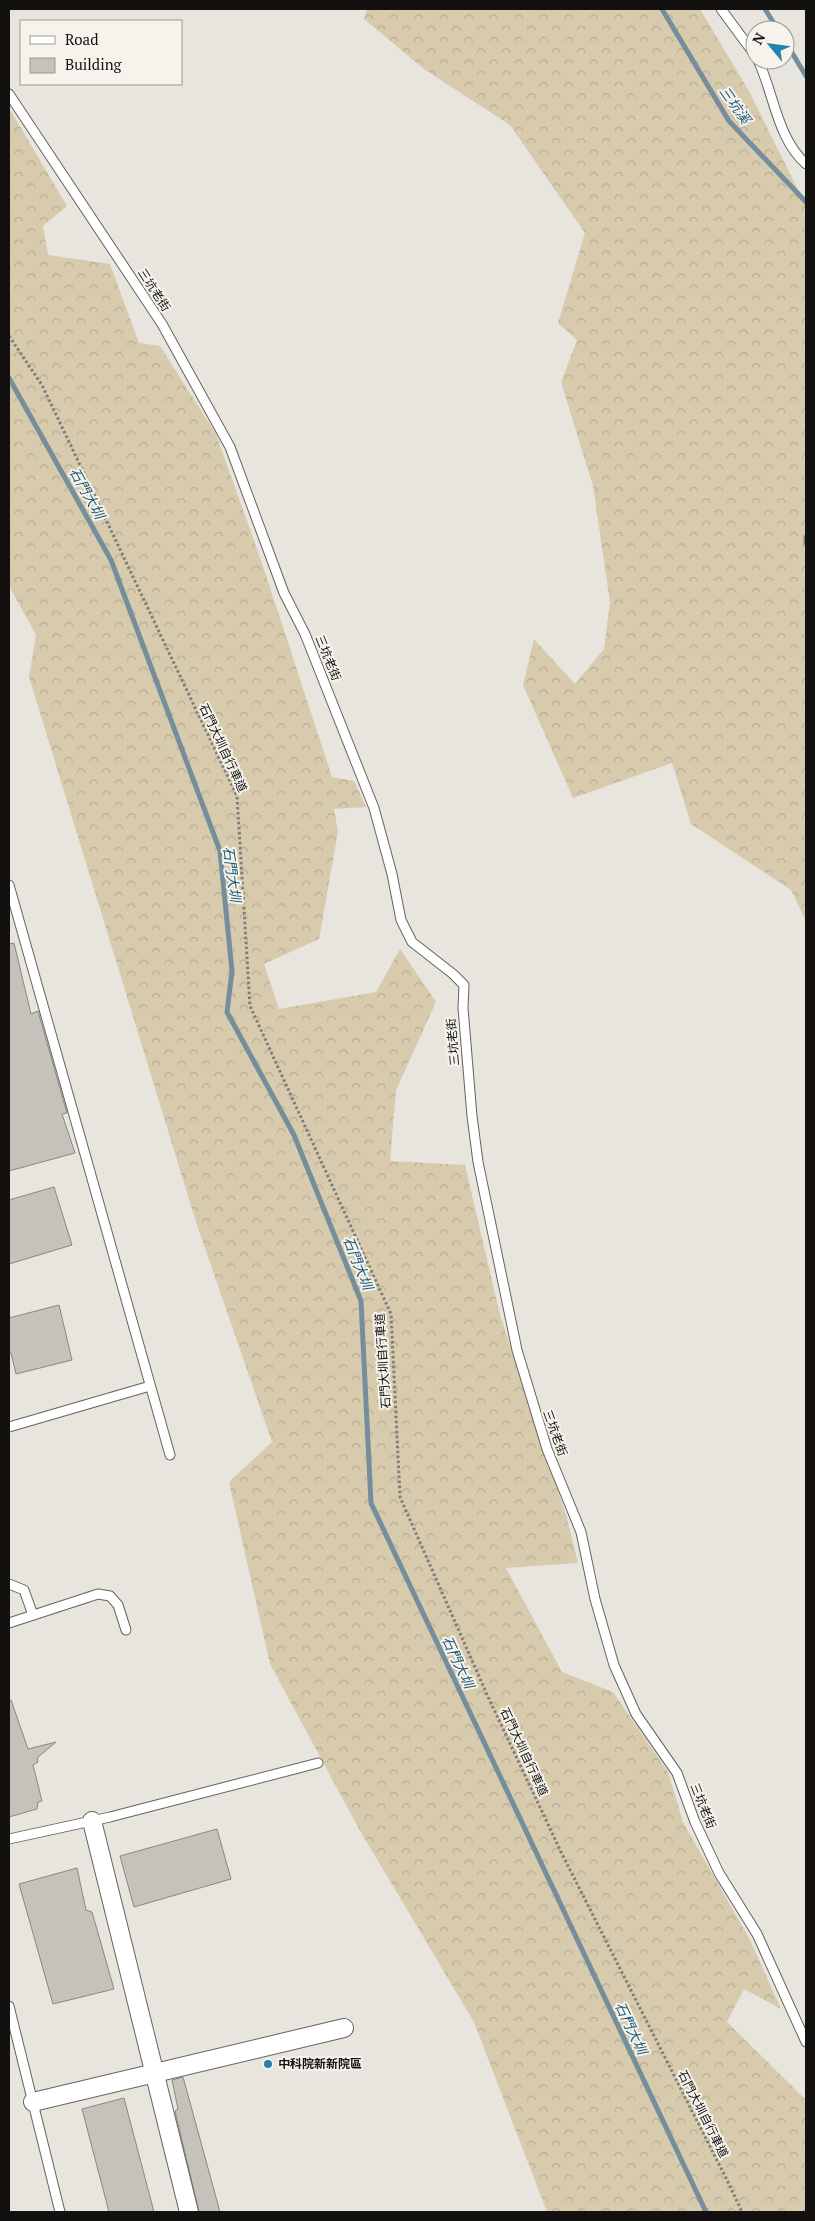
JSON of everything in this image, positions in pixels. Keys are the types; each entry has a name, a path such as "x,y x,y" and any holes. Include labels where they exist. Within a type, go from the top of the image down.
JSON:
{"street":[{"path":"92,1821 188,2212"},
{"path":"33,2102 344,2028"}],"lane":[{"path":"721,9 745,41"},
{"path":"762,70 779,119 795,154 806,164"},
{"name":"三坑老街","path":"9,94 162,324 230,448 284,593 305,634 374,808 392,874 401,920 412,942 464,985 463,1008 469,1087 478,1162 517,1350 547,1449 581,1532 614,1665 636,1714 677,1773 695,1822 719,1873 757,1934 806,2042"},
{"path":"10,892 170,1455"},
{"path":"9,1427 150,1386"},
{"path":"9,1584 24,1590 33,1615"},
{"path":"9,1623 98,1594 110,1596 118,1605 126,1630"},
{"path":"9,1839 92,1821 318,1763"},
{"path":"9,2006 60,2212"}],"path":[{"name":"石門大圳自行車道","path":"9,336 42,385 237,796 250,1006 391,1314 400,1497 489,1699 562,1854 742,2212"}],"green space":[{"path":"367,9 700,9 750,93 806,206 806,921 791,890 691,824 672,763 573,798 523,685 534,639 575,684 604,649 610,602 593,486 561,382 577,340 558,323 585,233 510,125 424,69 364,19"},
{"path":"9,108 67,206 43,226 48,255 110,264 139,343 160,346 216,434 262,563 332,777 354,781 366,807 334,809 338,832 319,939 264,964 279,1009 376,992 400,949 436,1002 396,1090 390,1161 465,1165 500,1315 567,1518 578,1563 506,1568 562,1672 613,1692 668,1772 683,1822 749,1938 781,2009 744,1989 727,2022 806,2100 806,2212 547,2212 474,2022 359,1829 270,1664 229,1482 272,1442 196,1222 29,677 36,635 9,586"}],"building":[{"path":"14,943 31,1014 38,1011 67,1113 62,1114 75,1153 9,1171 9,944"},
{"path":"54,1187 72,1245 9,1264 9,1200"},
{"path":"59,1305 72,1360 16,1374 11,1353 9,1353 9,1318"},
{"path":"11,1700 28,1749 56,1742 37,1758 38,1762 33,1765 42,1801 38,1802 37,1809 9,1817 9,1701"},
{"path":"217,1829 231,1879 134,1907 120,1856"},
{"path":"77,1868 86,1910 92,1912 114,1989 53,2004 19,1884"},
{"path":"183,2077 220,2212 199,2212 175,2111 178,2109 172,2080"},
{"path":"124,2098 154,2212 109,2212 82,2109"}],"waterway":[{"name":"三坑溪","path":"662,9 729,121 806,202"},
{"path":"765,9 772,20"},
{"path":"795,58 806,76"},
{"name":"石門大圳","path":"9,378 111,560 220,851 232,971 227,1012 294,1135 361,1301 371,1503 706,2212"},
{"name":"三坑溪","path":"806,537 806,543"}],"place":[{"name":"中科院新新院區","path":"268,2064"}]}
